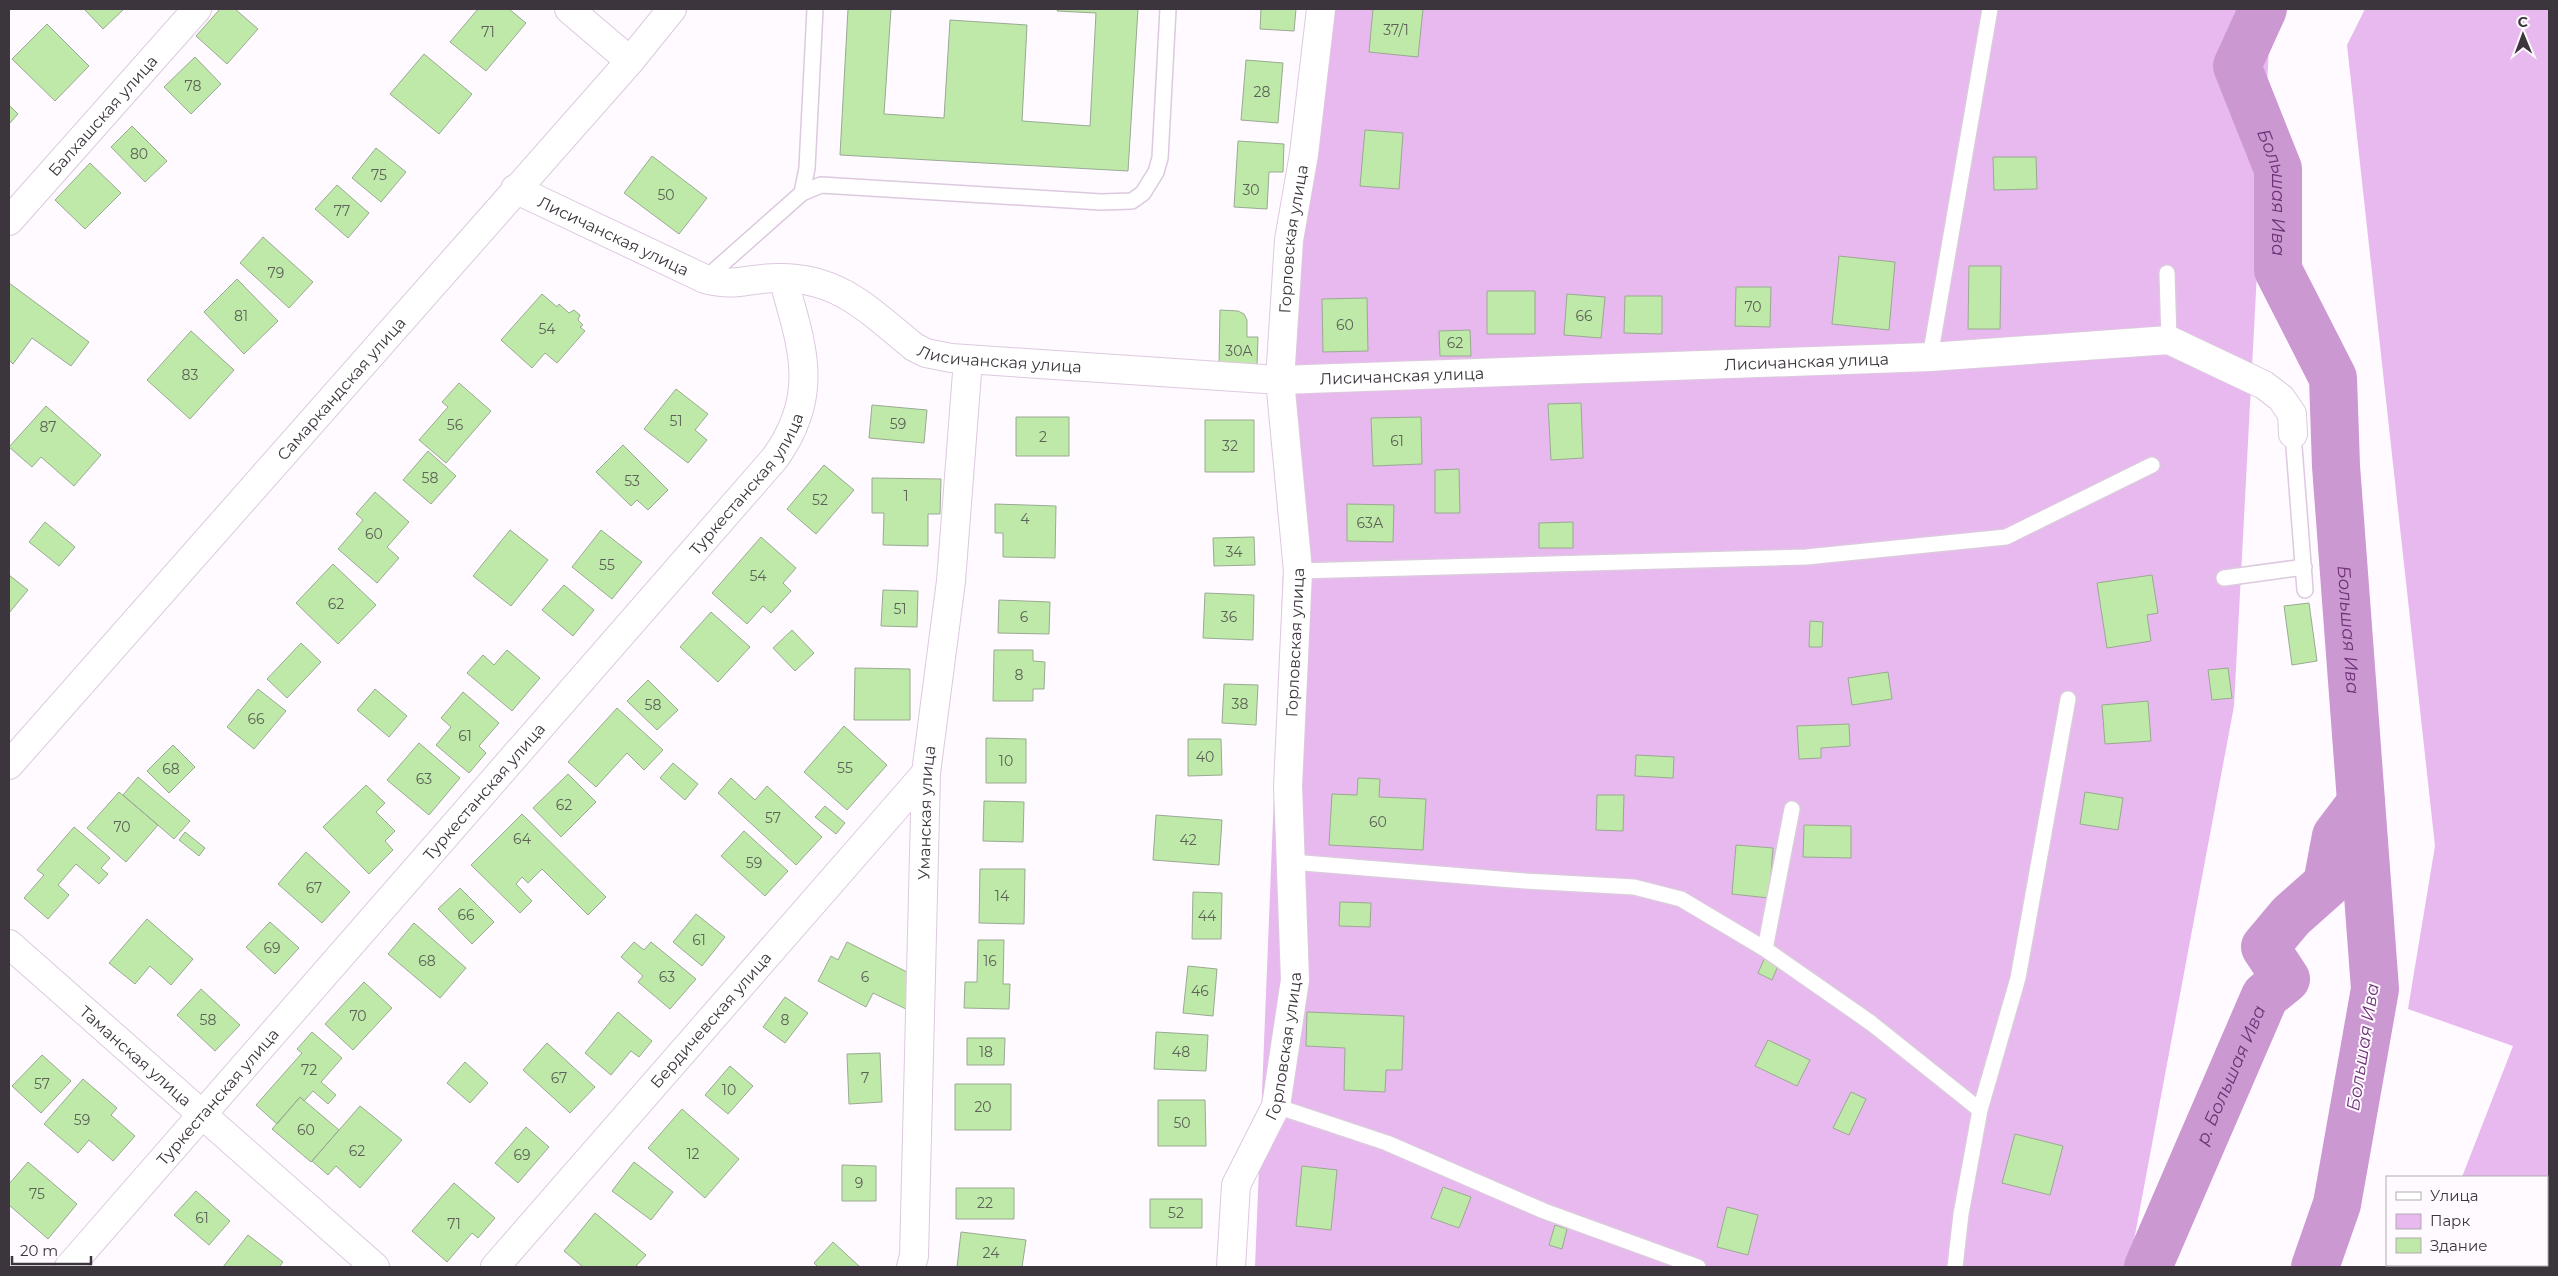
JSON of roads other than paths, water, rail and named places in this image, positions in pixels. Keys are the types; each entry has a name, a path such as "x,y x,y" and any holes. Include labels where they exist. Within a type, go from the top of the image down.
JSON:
{"street":[{"name":"Балхашская улица","path":"9,221 197,9"},
{"path":"569,9 630,61"},
{"name":"Самаркандская улица","path":"9,765 515,189 630,61 672,9"},
{"name":"Горловская улица","path":"1231,1267 1236,1185 1276,1106 1296,980 1288,786 1298,571 1288,450 1280,402 1280,380 1289,240 1304,154 1321,9"},
{"name":"Лисичанская улица","path":"515,189 705,279 734,284 783,278 833,287 849,294 914,346 926,353 968,360 1280,380 1930,356 2169,340 2264,385 2281,398 2292,414 2293,434"},
{"name":"Туркестанская улица","path":"69,1267 203,1116 747,491 788,440 801,405 804,370 802,346 783,278"},
{"name":"Уманская улица","path":"911,1267 914,1256 926,773 951,580 968,360"},
{"name":"Бердичевская улица","path":"495,1267 926,773"},
{"name":"Таманская улица","path":"9,944 375,1267"}],"lane":[{"path":"802,193 807,168 816,9"},
{"path":"705,279 802,193 821,185 832,184 1101,202 1132,201 1150,185 1160,158 1168,9"},
{"path":"1930,356 1990,9"},
{"path":"2168,273 2169,340"},
{"path":"2293,434 2305,590"},
{"path":"1298,571 1806,557 2006,537 2152,465"},
{"path":"2224,578 2304,567"},
{"path":"1955,1267 1961,1214 1980,1110 2018,978 2068,699"},
{"path":"1765,949 1792,809"},
{"path":"1291,862 1525,881 1634,887 1681,899 1765,949 1871,1023 1980,1110"},
{"path":"1276,1106 1387,1143 1544,1211 1698,1267"}],"waterway":[{"name":"Большая Ива","path":"2263,9 2237,66 2278,169 2278,270 2333,378 2336,466 2375,989 2337,1204 2315,1267"},
{"name":"р. Большая Ива","path":"2148,1267 2265,996 2286,979 2265,947 2291,916 2327,884 2336,836 2361,803"}]}
